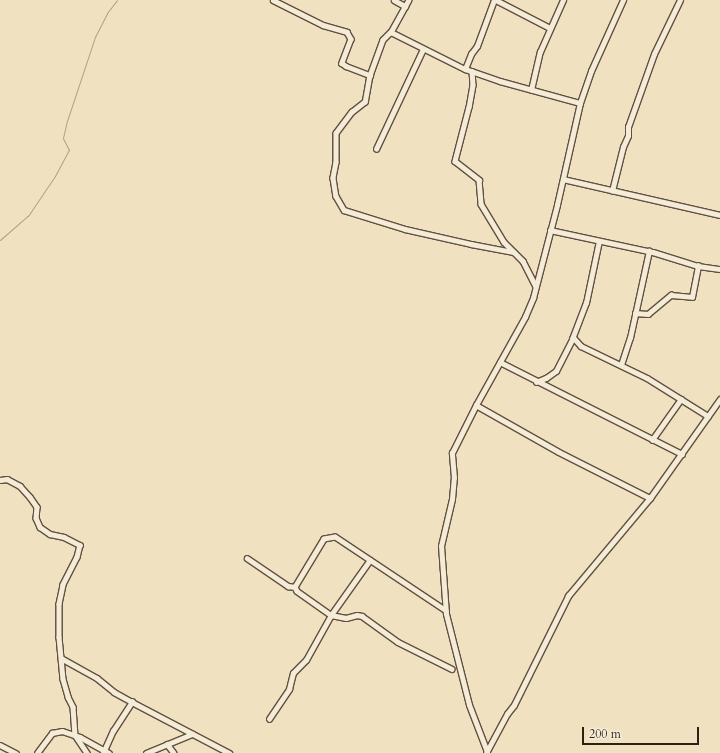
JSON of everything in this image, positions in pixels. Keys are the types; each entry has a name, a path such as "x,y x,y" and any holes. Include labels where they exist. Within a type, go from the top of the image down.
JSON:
{"street":[{"path":"272,0 324,25 347,32 351,39 342,63 370,75"},
{"path":"394,0 405,6"},
{"path":"409,0 391,32 383,40 370,75 365,102 352,112 336,135 334,185 343,209 405,229 513,252"},
{"path":"465,69 471,54 477,46 495,0 550,28"},
{"path":"532,90 540,52 563,0"},
{"path":"487,752 469,705 446,611 441,546 452,499 454,478 452,453 476,405 525,317 536,286 563,179 580,103 591,71 623,0"},
{"path":"612,191 623,147 628,136 628,127 654,54 680,0"},
{"path":"391,32 465,69 580,103"},
{"path":"376,149 423,49"},
{"path":"472,71 473,85 455,161 479,180 481,204 497,232 513,252 523,261 536,286"},
{"path":"563,179 720,215"},
{"path":"550,230 649,251 698,266 720,269"},
{"path":"536,382 546,378 556,371 573,337 586,303 598,241"},
{"path":"621,365 649,251"},
{"path":"635,313 648,314 671,295 692,297 698,266"},
{"path":"573,337 581,346 595,355 621,365 647,378 708,416"},
{"path":"500,362 536,382 682,454"},
{"path":"652,440 680,399"},
{"path":"487,752 507,714 514,705 568,596 650,498 720,399"},
{"path":"476,405 559,452 650,498"},
{"path":"0,480 7,479 20,486 30,497 38,507 36,518 40,527 50,534 64,537 80,545 77,557 63,585 59,604 59,637 64,679 72,707 75,735 87,753"},
{"path":"295,587 324,540 335,537 446,611"},
{"path":"247,558 288,586 295,587"},
{"path":"269,719 290,689 293,673 306,660 331,615 370,560"},
{"path":"295,587 296,591 331,615 346,618 357,615 362,616 398,642 452,669"},
{"path":"61,658 97,678 114,692 230,753"},
{"path":"104,751 113,731 132,702"},
{"path":"37,753 52,733 62,731 75,735 109,753"},
{"path":"146,753 192,734"},
{"path":"168,744 174,753"},
{"path":"0,745 16,753"}],"waterway":[{"path":"0,240 28,216 55,176 69,150 63,138 67,121 95,37 107,13 117,0"}]}
